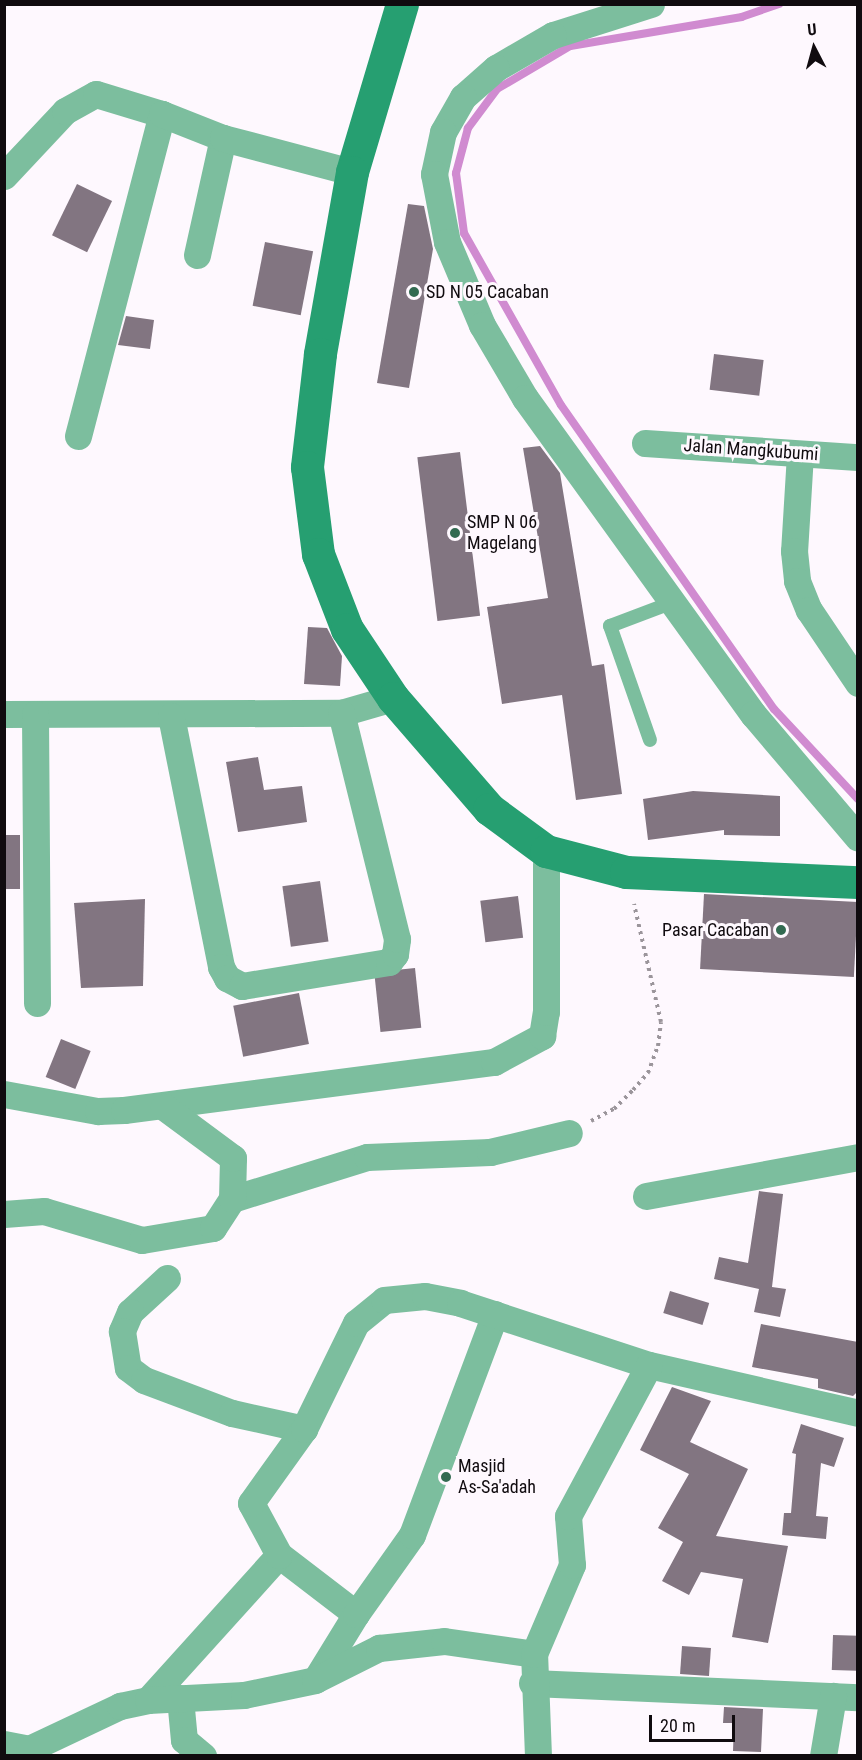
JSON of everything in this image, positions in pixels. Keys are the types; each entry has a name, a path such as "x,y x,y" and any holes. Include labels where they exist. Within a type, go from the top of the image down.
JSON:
{"street":[{"path":"422,4 398,16 352,172 320,354 307,467 311,518 332,598 347,629 393,698 489,809 519,834 546,851 626,872 858,882"},
{"path":"651,4 552,35 496,68 463,97 443,132 434,174 447,242 482,325 525,398 753,714 858,838"},
{"path":"4,176 65,111 96,94 140,104 223,138 352,172"},
{"path":"78,436 162,114"},
{"path":"197,255 223,138"},
{"name":"Jalan Mangkubumi","path":"645,443 858,457"},
{"path":"800,454 794,551 797,581 809,610 858,683"},
{"path":"4,714 171,716 341,713 393,698"},
{"path":"171,716 221,967 227,978 242,986 388,962 395,954 394,928 341,713"},
{"path":"35,714 37,1003"},
{"path":"4,1095 98,1111 164,1107 354,1077 494,1062 523,1050 542,1036 546,1012 546,864"},
{"path":"4,1214 44,1211 120,1236 167,1239 213,1228 232,1199 233,1158 164,1107"},
{"path":"232,1199 368,1157 490,1152 569,1133"},
{"path":"646,1196 858,1157"},
{"path":"167,1278 130,1312 122,1331 128,1368 144,1380 232,1413 304,1429"},
{"path":"356,1614 279,1555 251,1503 304,1429 368,1309 384,1300 425,1296 495,1314 649,1365 858,1413"},
{"path":"315,1680 356,1614 412,1534 495,1314"},
{"path":"538,1755 532,1683 534,1654 572,1565 568,1516 649,1365"},
{"path":"148,1700 279,1555"},
{"path":"4,1744 29,1749 120,1706 148,1700 244,1695 315,1680 379,1648 444,1641 534,1654"},
{"path":"532,1683 845,1697 823,1755"},
{"path":"180,1698 184,1740 202,1755"}],"lane":[{"path":"650,740 610,626 671,603"}],"path":[{"path":"569,1133 614,1109 648,1073 658,1046 662,1022 626,872"}],"building":[{"path":"77,184 112,201 87,252 52,235"},
{"path":"408,204 424,206 433,249 409,388 377,383"},
{"path":"265,242 313,251 301,315 253,306"},
{"path":"126,316 154,320 150,349 118,345"},
{"path":"714,354 764,360 759,396 710,390"},
{"path":"540,446 560,473 592,666 604,664 622,794 576,800 562,695 502,704 487,607 548,598 523,448"},
{"path":"460,452 480,616 437,621 417,457"},
{"path":"308,627 327,628 342,656 340,686 304,684"},
{"path":"258,757 264,790 302,786 307,822 238,832 226,762"},
{"path":"693,791 780,796 780,836 724,835 724,830 648,840 643,799"},
{"path":"4,835 20,835 20,889 4,889"},
{"path":"320,881 328,941 291,947 282,886"},
{"name":"Pasar Cacaban","path":"704,894 858,902 854,977 700,969"},
{"path":"518,896 523,938 485,942 480,901"},
{"path":"145,899 143,986 81,988 74,903"},
{"path":"415,968 421,1028 380,1032 374,972"},
{"path":"299,993 309,1044 243,1057 233,1006"},
{"path":"61,1039 91,1051 75,1089 46,1077"},
{"path":"759,1191 783,1194 772,1287 786,1289 780,1317 754,1312 759,1289 714,1279 719,1257 748,1263"},
{"path":"670,1291 709,1303 702,1325 663,1313"},
{"path":"761,1324 858,1342 858,1391 853,1396 818,1388 818,1379 752,1367"},
{"path":"672,1387 711,1401 690,1442 748,1469 716,1536 788,1546 768,1643 732,1637 743,1579 701,1572 689,1595 662,1581 683,1542 658,1528 689,1474 640,1450"},
{"path":"801,1424 844,1438 834,1467 821,1463 816,1516 828,1517 826,1539 782,1535 784,1513 791,1513 796,1454 792,1453"},
{"path":"833,1635 858,1636 857,1671 832,1670"},
{"path":"682,1646 711,1648 709,1676 680,1674"},
{"path":"724,1707 763,1709 761,1752 733,1751 734,1723 723,1723"}],"waterway":[{"path":"779,4 742,17 570,46 497,89 468,128 456,173 464,233 561,405 774,709 858,799"}],"place":[{"name":"SD N 05 Cacaban","path":"414,292"},
{"name":"SMP N 06 Magelang","path":"455,533"},
{"name":"Pasar Cacaban","path":"781,930"},
{"name":"Masjid As-Sa'adah","path":"446,1477"}]}
